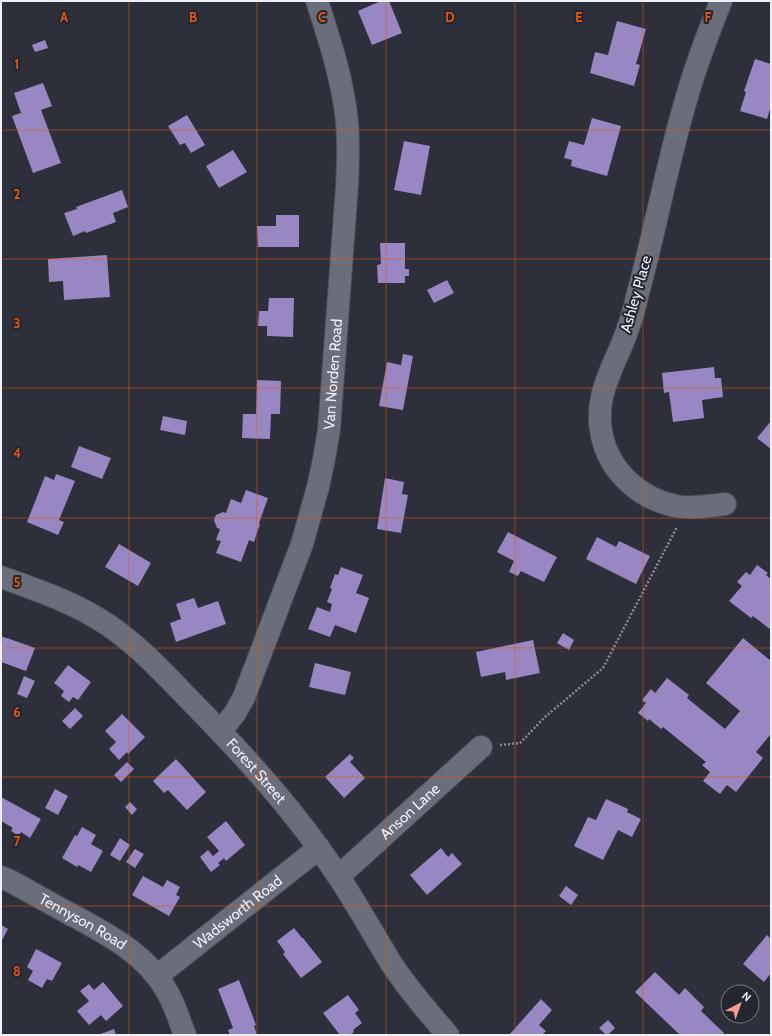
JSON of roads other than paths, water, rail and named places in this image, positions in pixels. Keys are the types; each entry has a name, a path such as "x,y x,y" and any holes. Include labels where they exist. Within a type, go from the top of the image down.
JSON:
{"street":[{"name":"Van Norden Road","path":"221,731 235,713 244,697 302,544 318,486 329,430 347,186 348,153 347,123 343,96 332,48 317,1"},
{"name":"Ashley Place","path":"721,1 688,93 673,148 637,298 626,334 604,386 600,404 600,424 603,442 608,454 622,475 636,488 653,498 671,505 697,507 725,504"},
{"name":"Forest Street","path":"1,577 60,599 98,618 140,650 221,731 269,784 319,848 339,876 392,963 422,1005 448,1035"},
{"name":"Anson Lane","path":"339,876 481,748"},
{"name":"Wadsworth Road","path":"157,976 319,848"},
{"name":"Tennyson Road","path":"1,877 111,937 131,951 157,976 176,1009 185,1035"}]}
